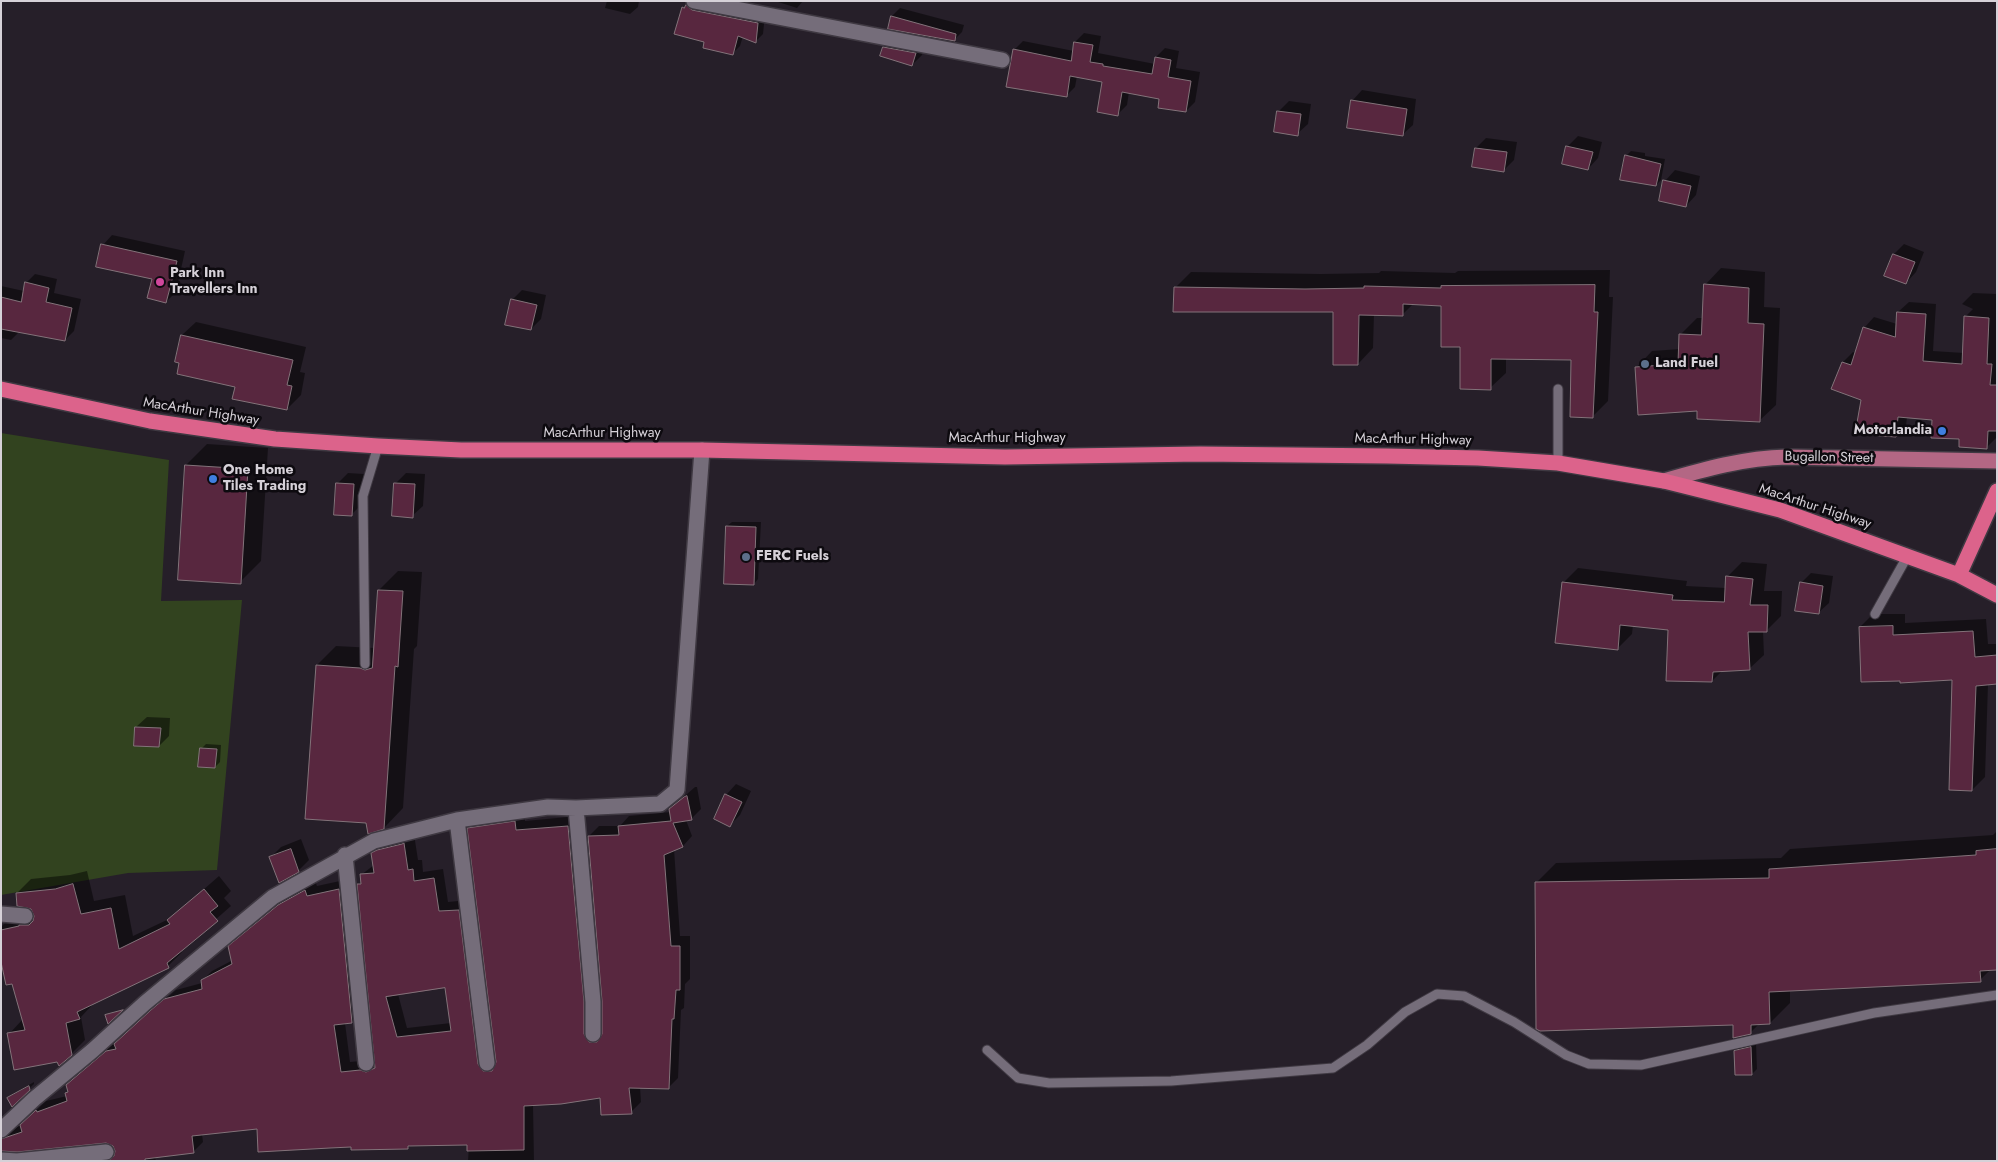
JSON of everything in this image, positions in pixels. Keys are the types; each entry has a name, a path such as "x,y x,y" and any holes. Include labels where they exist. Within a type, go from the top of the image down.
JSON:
{"highway":[{"name":"MacArthur Highway","path":"1,389 150,421 275,439 461,450 702,450 1005,457 1200,454 1414,456 1558,463 1664,480 1780,510 1908,555 1959,575 1997,595"},
{"path":"1959,575 1997,491"}],"main road":[{"name":"Bugallon Street","path":"1664,480 1716,466 1758,458 1997,461"}],"street":[{"path":"694,1 1002,60"},
{"path":"1,1130 34,1099 92,1052 145,1003 273,897 345,855 374,841 457,820 548,807 576,808 660,804 677,790 702,450"},
{"path":"576,808 593,1002 593,1034"},
{"path":"457,820 486,1064"},
{"path":"345,855 366,1063"},
{"path":"1,914 25,916"},
{"path":"1,1160 54,1158 106,1152"}],"lane":[{"path":"1558,389 1558,463"},
{"path":"365,664 363,496 378,446"},
{"path":"1875,614 1908,555"},
{"path":"987,1050 1018,1078 1049,1083 1171,1081 1334,1068 1367,1045 1405,1012 1437,994 1464,996 1514,1022 1566,1055 1589,1064 1641,1065 1874,1013 1997,994"}],"green space":[{"path":"1,433 169,460 161,601 242,600 217,870 128,873 1,895"}],"building":[{"path":"686,5 692,10 758,23 756,43 738,36 733,55 703,48 704,42 674,34 682,7 684,8"},
{"path":"891,16 956,34 955,41 888,29"},
{"path":"1074,42 1093,45 1090,62 1103,64 1103,66 1152,74 1155,57 1171,60 1168,77 1191,81 1186,112 1158,108 1159,99 1122,92 1118,116 1097,112 1102,82 1070,76 1067,97 1006,87 1013,49 1071,61"},
{"path":"883,47 916,53 912,66 880,56"},
{"path":"1351,100 1407,109 1403,136 1347,128"},
{"path":"1277,111 1301,114 1298,136 1274,132"},
{"path":"1566,146 1593,152 1588,170 1562,164"},
{"path":"1475,148 1507,152 1504,172 1472,167"},
{"path":"1625,155 1661,164 1656,186 1620,180"},
{"path":"1663,180 1691,186 1686,207 1659,201"},
{"path":"101,244 177,261 166,303 147,298 152,279 96,267"},
{"path":"1893,254 1915,262 1906,284 1884,276"},
{"path":"25,282 49,288 46,302 72,308 65,341 1,329 1,297 21,302"},
{"path":"1704,284 1749,288 1748,323 1764,324 1760,422 1697,419 1697,411 1638,415 1635,367 1678,364 1679,334 1701,335"},
{"path":"1595,285 1594,312 1598,312 1593,418 1570,417 1571,360 1491,359 1491,390 1460,389 1460,347 1441,347 1441,306 1403,304 1403,316 1359,315 1358,365 1333,365 1333,312 1173,312 1174,287 1305,289 1364,288 1364,286 1441,288 1441,286"},
{"path":"511,299 537,305 531,330 505,325"},
{"path":"1897,312 1926,314 1923,361 1962,364 1964,316 1989,318 1987,364 1992,364 1990,385 1997,385 1997,431 1988,431 1987,449 1959,447 1959,439 1931,438 1932,420 1898,417 1896,437 1855,434 1861,400 1831,389 1842,362 1851,365 1863,327 1895,337"},
{"path":"181,335 293,360 287,385 292,386 287,410 232,399 235,387 177,374 179,363 175,362"},
{"path":"185,465 248,469 241,584 178,580"},
{"path":"336,483 354,484 352,516 334,515"},
{"path":"394,483 415,484 413,518 392,516"},
{"path":"726,526 756,527 754,585 724,584"},
{"path":"1726,576 1753,579 1750,605 1768,605 1767,632 1748,632 1750,670 1713,672 1712,682 1666,681 1668,630 1620,625 1618,650 1555,643 1562,582 1673,595 1672,600 1724,602"},
{"path":"1800,582 1823,586 1819,614 1795,611"},
{"path":"378,590 403,591 398,667 395,666 384,829 368,834 366,823 305,819 316,665 365,670 372,668"},
{"path":"1893,626 1893,635 1973,631 1975,657 1997,655 1997,684 1976,686 1972,791 1949,790 1952,680 1900,683 1900,681 1861,682 1859,627"},
{"path":"135,727 161,728 159,747 134,746"},
{"path":"200,748 217,749 215,768 198,767"},
{"path":"725,794 742,802 730,827 714,819"},
{"path":"687,796 692,820 673,823 683,847 664,855 671,946 680,946 680,990 676,990 674,1019 672,1019 669,1089 629,1088 632,1114 601,1115 600,1098 561,1104 524,1106 524,1150 467,1151 467,1145 408,1146 408,1149 351,1150 351,1147 258,1152 257,1129 192,1136 194,1153 145,1159 145,1161 109,1161 114,1156 115,1151 113,1146 106,1143 17,1152 1,1151 1,1139 22,1132 20,1125 36,1110 37,1112 67,1101 65,1093 68,1092 66,1085 106,1051 116,1049 114,1044 151,1010 164,999 202,989 201,980 232,964 228,946 278,905 305,890 307,896 339,889 352,1023 334,1025 341,1072 360,1070 366,1072 375,1068 357,884 361,884 360,874 374,873 371,853 404,843 408,870 413,869 414,881 434,878 439,911 459,910 478,1064 483,1071 492,1071 496,1062 467,828 515,821 516,830 568,826 584,1002 584,1034 589,1042 597,1042 602,1034 602,1001 588,836 619,835 618,826 671,821 669,809","holes":["445,988 451,1031 397,1037 386,997"]},
{"path":"291,849 299,872 279,883 269,857"},
{"path":"1997,849 1997,970 1980,971 1981,982 1769,992 1770,1024 1751,1025 1751,1034 1733,1038 1733,1025 1540,1031 1536,1029 1535,882 1769,878 1769,869 1976,855 1976,851"},
{"path":"73,884 81,914 111,908 119,949 170,924 167,920 204,889 218,906 210,912 218,921 167,963 169,968 77,1012 80,1019 66,1023 72,1055 59,1066 57,1062 14,1070 7,1033 25,1030 12,984 6,985 1,962 1,930 19,925 29,925 33,921 34,916 31,909 17,906 16,893 55,889"},
{"path":"123,1010 108,1024 105,1015"},
{"path":"1751,1047 1752,1075 1735,1075 1734,1051"},
{"path":"29,1086 30,1090 12,1107 7,1098"}],"place":[{"name":"Park Inn Travellers Inn","path":"160,282"},
{"name":"Land Fuel","path":"1645,364"},
{"name":"Motorlandia","path":"1942,431"},
{"name":"One Home Tiles Trading","path":"213,479"},
{"name":"FERC Fuels","path":"746,557"}]}
